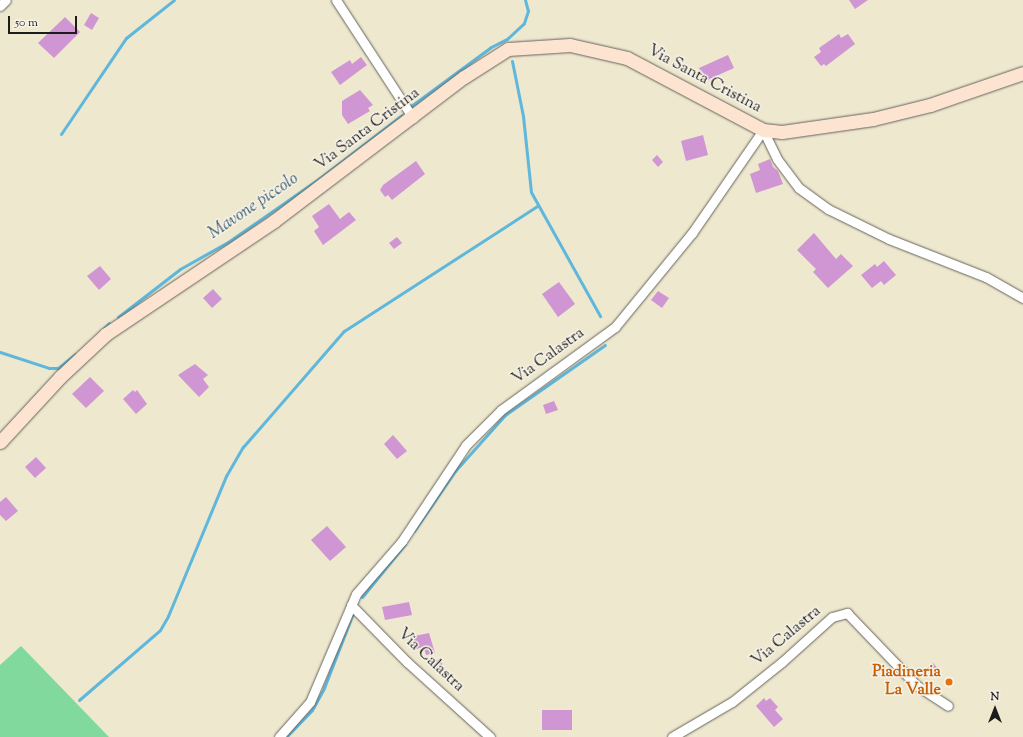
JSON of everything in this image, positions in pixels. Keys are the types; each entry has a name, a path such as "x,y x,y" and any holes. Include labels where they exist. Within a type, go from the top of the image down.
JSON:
{"street":[{"path":"0,6 6,0"},
{"path":"336,0 413,118"},
{"name":"Via Santa Cristina","path":"0,442 60,377 106,334 274,221 413,118 464,77 508,48 570,45 627,58 763,130 782,132 873,119 930,105 1023,74"},
{"name":"Via Santa Cristina","path":"763,130 777,159 799,188 828,209 889,239 986,278 1023,298"},
{"name":"Via Calastra","path":"279,737 310,702 356,594 402,541 466,445 501,410 615,327 692,233 763,130"},
{"name":"Via Calastra","path":"351,605 407,662 490,737"},
{"name":"Via Calastra","path":"672,737 732,702 782,662 832,617 847,612 916,685 948,706"}],"green space":[{"path":"21,646 109,737 0,737 0,665"}],"building":[{"path":"849,0 868,0 855,9"},
{"path":"91,13 99,18 92,30 84,25"},
{"path":"65,17 80,32 54,58 38,43"},
{"path":"839,34 841,38 848,34 855,44 826,66 824,64 821,66 814,57 821,52 819,48"},
{"path":"728,55 734,68 705,81 699,68"},
{"path":"361,57 367,65 340,85 331,72 350,60 352,64"},
{"path":"360,90 373,105 368,108 370,111 348,124 342,115 342,101"},
{"path":"703,135 708,155 686,161 681,141"},
{"path":"657,155 663,162 658,167 652,160"},
{"path":"770,159 773,167 778,171 783,184 756,193 750,174 760,170 758,164"},
{"path":"416,161 425,174 392,200 388,195 385,197 380,190 383,185"},
{"path":"329,204 340,219 349,212 356,220 323,245 314,231 319,227 312,216"},
{"path":"814,233 836,259 841,254 853,266 828,288 813,272 816,269 797,250"},
{"path":"397,237 402,243 394,249 389,243"},
{"path":"884,261 896,275 884,285 881,281 872,288 861,275 875,264 877,267"},
{"path":"100,266 111,279 99,290 87,276"},
{"path":"559,282 575,304 558,317 542,294"},
{"path":"213,289 222,299 212,308 203,298"},
{"path":"658,291 669,298 662,308 651,300"},
{"path":"195,364 208,375 203,379 209,387 199,397 178,375"},
{"path":"90,377 104,391 86,408 72,394"},
{"path":"133,390 135,392 137,390 147,404 136,414 123,399"},
{"path":"554,401 558,410 546,414 543,405"},
{"path":"393,435 407,451 397,459 384,444"},
{"path":"36,457 46,468 35,478 25,467"},
{"path":"6,497 18,511 6,521 0,515 0,502"},
{"path":"327,526 346,547 330,561 311,540"},
{"path":"409,602 412,615 385,620 382,607"},
{"path":"429,633 435,653 426,655 424,647 412,650 410,637"},
{"path":"441,659 443,667 433,669 431,661"},
{"path":"933,663 940,671 932,677 926,669"},
{"path":"764,698 766,701 770,698 778,707 775,710 783,719 774,727 756,706"},
{"path":"542,710 572,710 572,730 542,730"}],"waterway":[{"name":"Mavone piccolo","path":"61,134 126,38 174,0"},
{"name":"Mavone piccolo","path":"411,106 491,47 507,39 524,23 528,11 525,0"},
{"path":"512,61 523,116 531,192 600,316"},
{"name":"Mavone piccolo","path":"118,317 180,269 228,242 320,178 402,115"},
{"path":"79,700 160,630 168,616 226,476 243,447 344,331 537,206"},
{"name":"Mavone piccolo","path":"104,328 109,323"},
{"path":"414,531 455,471 505,415 605,345"},
{"name":"Mavone piccolo","path":"0,352 49,368 58,368 75,354"},
{"path":"362,597 405,544"},
{"path":"286,737 312,710 324,688 353,613"}],"place":[{"name":"Piadineria La Valle","path":"949,682"}]}
